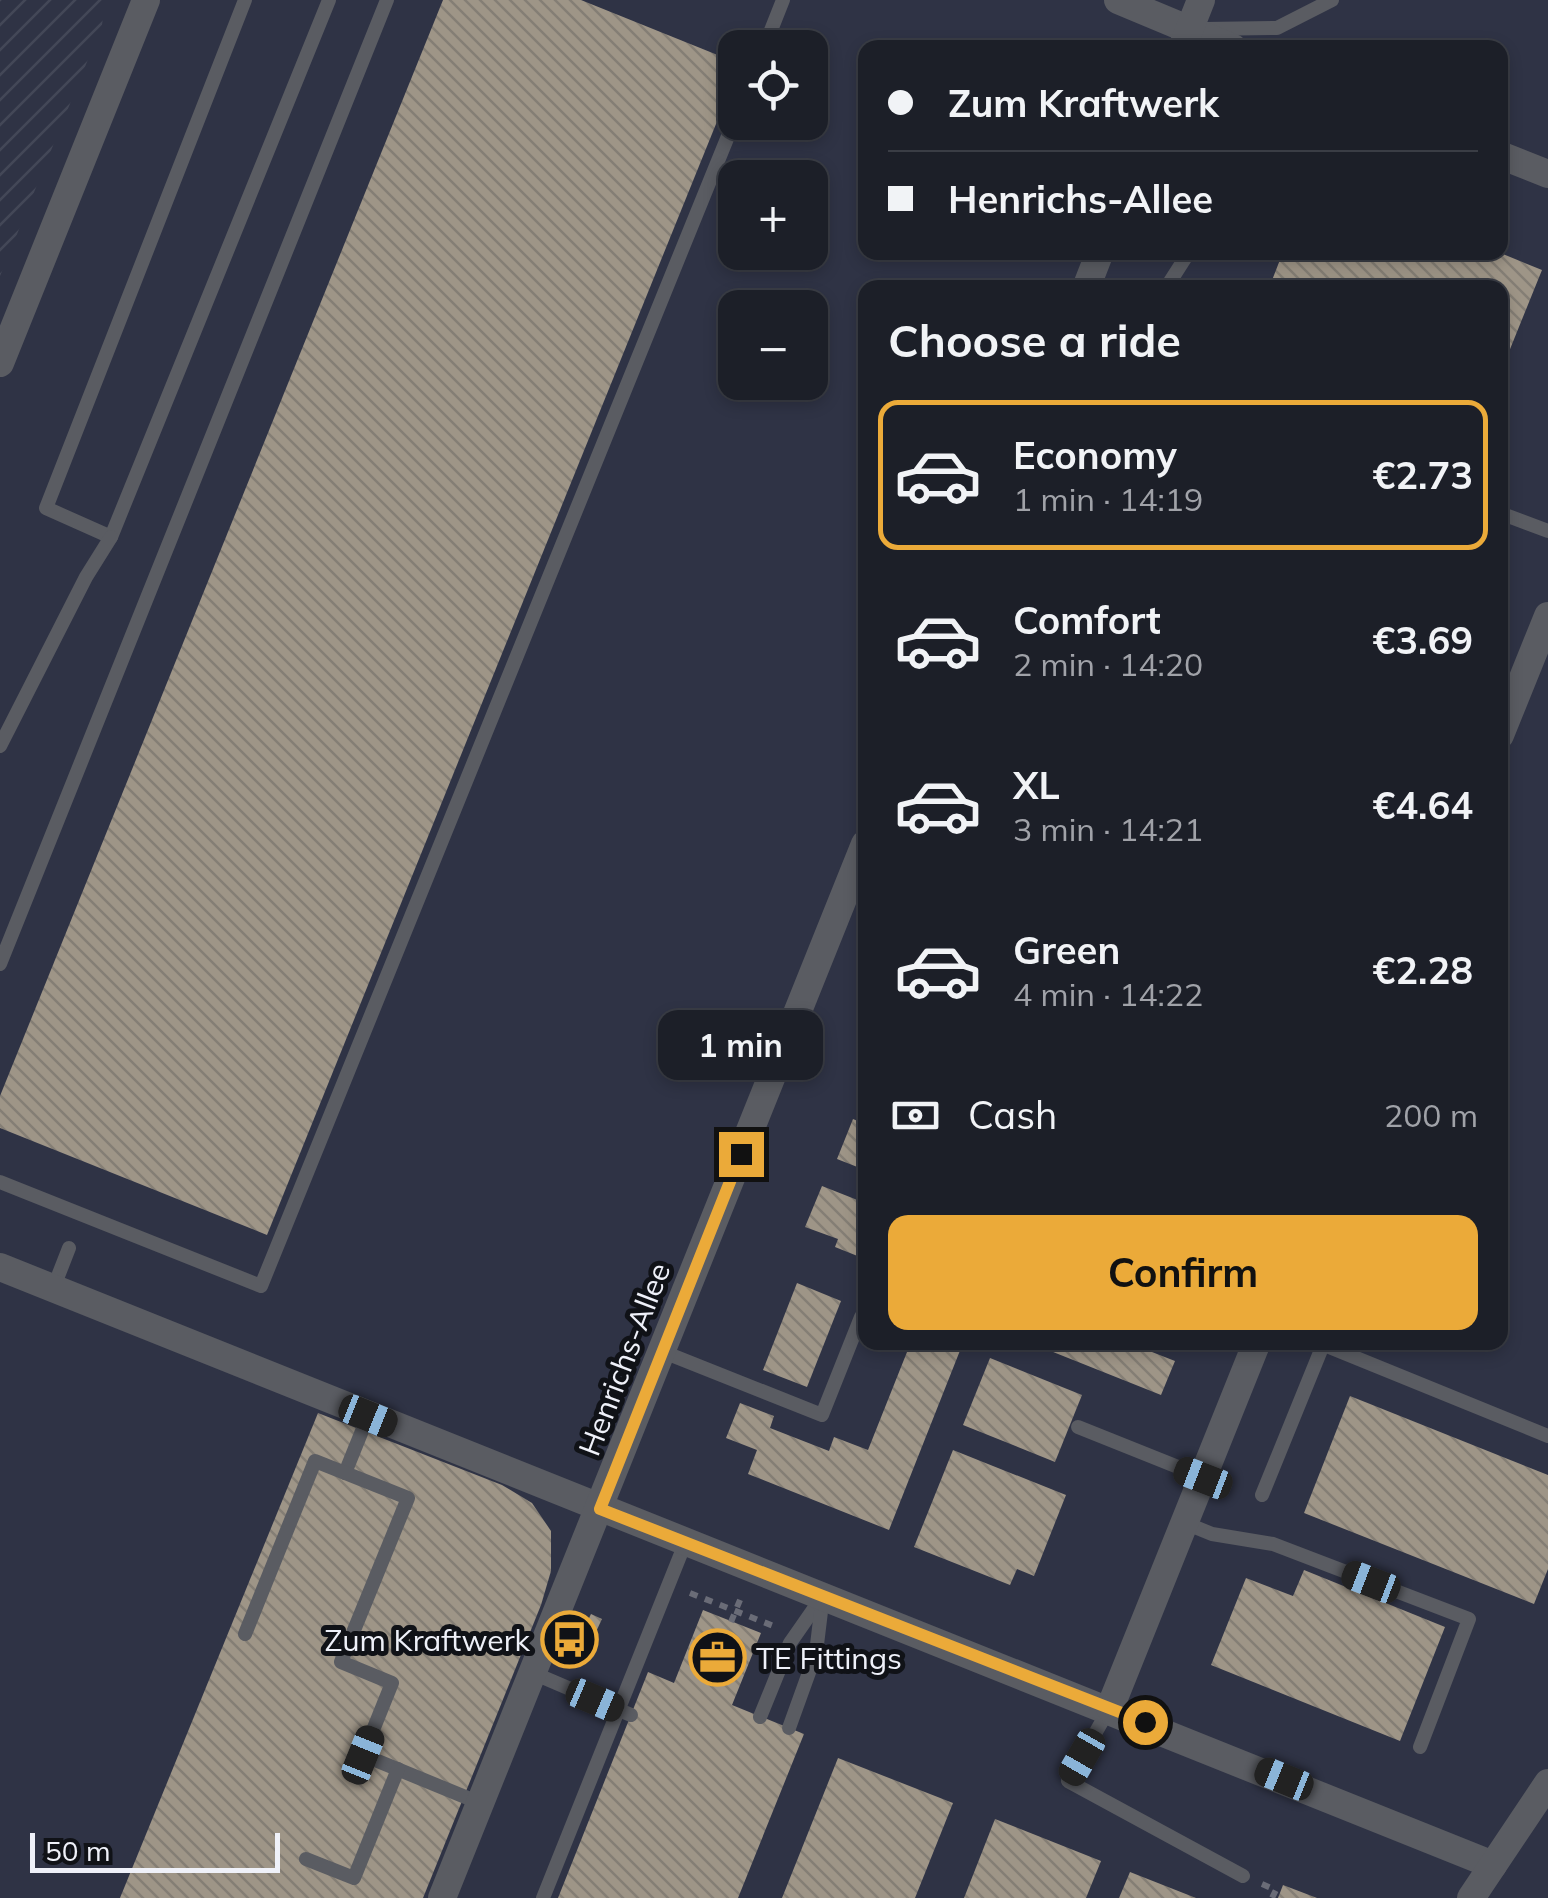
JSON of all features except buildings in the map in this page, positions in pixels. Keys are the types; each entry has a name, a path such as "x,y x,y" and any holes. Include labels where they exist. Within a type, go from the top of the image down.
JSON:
{"street":[{"path":"0,363 8,320 146,0"},
{"path":"1118,0 1186,38 1201,0"},
{"path":"1508,158 1548,174"},
{"path":"1508,716 1548,616"},
{"name":"Henrichs-Allee","path":"443,1898 858,861"},
{"path":"0,1267 1493,1864"},
{"path":"1110,1708 1254,1350"},
{"path":"1471,1898 1548,1782"}],"lane":[{"path":"112,537 46,508 246,0"},
{"path":"0,746 86,577 112,537 328,0"},
{"path":"0,964 388,0"},
{"path":"772,30 784,0"},
{"path":"1186,38 1278,28 1332,0"},
{"path":"0,1182 261,1286 726,140"},
{"path":"1508,515 1548,531"},
{"path":"53,1289 69,1248"},
{"path":"661,1351 822,1415 858,1325"},
{"path":"1262,1495 1318,1350"},
{"path":"1335,1350 1548,1436"},
{"path":"346,1473 368,1416"},
{"path":"1078,1428 1203,1478"},
{"path":"244,1634 315,1461 408,1498 341,1662 392,1683 363,1755 480,1803"},
{"path":"1184,1523 1212,1534 1273,1544 1469,1619 1420,1747"},
{"path":"543,1898 624,1712 686,1542"},
{"path":"760,1716 796,1634 823,1595"},
{"path":"789,1728 816,1653 823,1595"},
{"path":"532,1673 624,1712"},
{"path":"1110,1708 1068,1781 1243,1876"},
{"path":"306,1859 354,1878 398,1770"}],"path":[{"path":"731,1622 747,1582"},
{"path":"668,1584 796,1634"}],"shaded area":[{"path":"0,0 1548,0 1548,1898 0,1898"},
{"path":"0,0 102,0 104,9 102,25 0,276"}],"place":[{"name":"Zum Kraftwerk","path":"569,1640"},
{"name":"TE Fittings","path":"717,1658"}],"route":[{"path":"741,1154 600,1509 1145,1722"}]}
